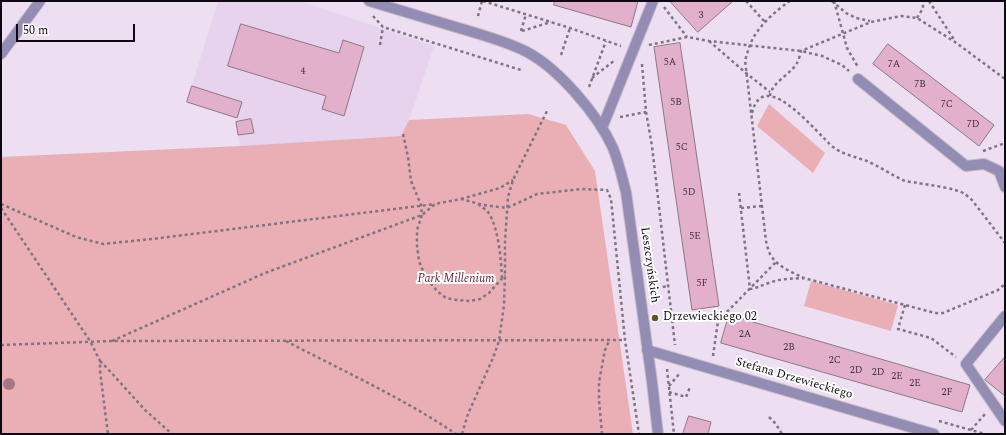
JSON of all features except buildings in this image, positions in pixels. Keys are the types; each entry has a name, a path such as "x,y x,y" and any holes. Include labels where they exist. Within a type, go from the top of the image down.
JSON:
{"street":[{"path":"1,54 40,1"},
{"name":"Leszczyńskich","path":"369,1 504,41 528,52 563,80 584,103 602,128 620,168 626,192 658,434"},
{"path":"602,128 630,49 657,2"},
{"path":"858,79 966,166 984,164 999,171 1005,187"},
{"path":"1005,316 966,364 1005,420"},
{"name":"Stefana Drzewieckiego","path":"647,350 934,434"}],"path":[{"path":"478,16 482,1 570,28 630,49 687,37 709,41 801,51 822,56 842,65 858,79 862,73 847,48 834,2"},
{"path":"746,1 765,22"},
{"path":"790,1 765,22 757,32 750,45 745,60 766,241 770,254 776,262 789,271 804,278 935,313 943,313 998,290 1005,284"},
{"path":"917,18 923,8 923,1"},
{"path":"929,1 955,42"},
{"path":"657,2 687,37"},
{"path":"834,2 856,18 870,22"},
{"path":"370,12 383,27 521,70"},
{"path":"526,14 522,31 551,22"},
{"path":"801,51 870,22 901,16 917,18 955,42 1005,79"},
{"path":"380,45 383,27"},
{"path":"561,55 570,28"},
{"path":"589,87 606,41"},
{"path":"709,41 770,92"},
{"path":"592,78 630,49"},
{"path":"770,96 770,92 797,64 801,51"},
{"path":"642,62 646,112 652,146 675,345"},
{"path":"752,116 755,105 758,100 763,97 770,96 786,103 833,147 846,155 868,162 906,181 957,191 965,194 972,200 1005,243"},
{"path":"465,434 463,432 468,414 493,358 499,340 504,304 505,241 508,196 513,180 547,111"},
{"path":"617,117 646,112"},
{"path":"403,134 411,181 422,215 417,230 417,246 419,261 425,276 437,291 446,298 470,301 480,299 489,293 505,274"},
{"path":"1,204 76,238 103,244 435,204 461,199 500,188 513,180"},
{"path":"461,199 483,205 507,208 537,194 581,190 606,190 611,199 624,340 639,434"},
{"path":"739,193 750,289"},
{"path":"476,203 488,213 493,223 501,260 502,279"},
{"path":"112,341 265,274 422,215 435,204"},
{"path":"741,208 762,206"},
{"path":"1,208 90,341 100,361 145,410 172,434"},
{"path":"713,356 718,321 776,262"},
{"path":"750,289 758,288 784,279 804,278"},
{"path":"662,287 668,286"},
{"path":"905,305 898,329 931,338 966,364"},
{"path":"672,315 718,321"},
{"path":"1,345 90,341 624,340"},
{"path":"286,341 389,394 456,434"},
{"path":"602,434 599,382 605,350 609,341"},
{"path":"665,355 674,434"},
{"path":"100,361 108,434"},
{"path":"669,392 686,397 690,387"},
{"path":"985,434 971,430 994,404"},
{"path":"769,417 776,424 782,434"}],"shaded area":[{"path":"218,1 300,1 434,46 409,120 401,136 240,146 237,118 187,102"}],"green space":[{"path":"769,104 825,153 813,173 757,126"},
{"name":"Park Millenium","path":"528,114 566,125 595,171 633,434 1,434 1,157 240,146 401,136 409,120"},
{"path":"811,281 898,305 891,331 804,306"}],"place":[{"name":"Drzewieckiego 02","path":"655,318"}]}
